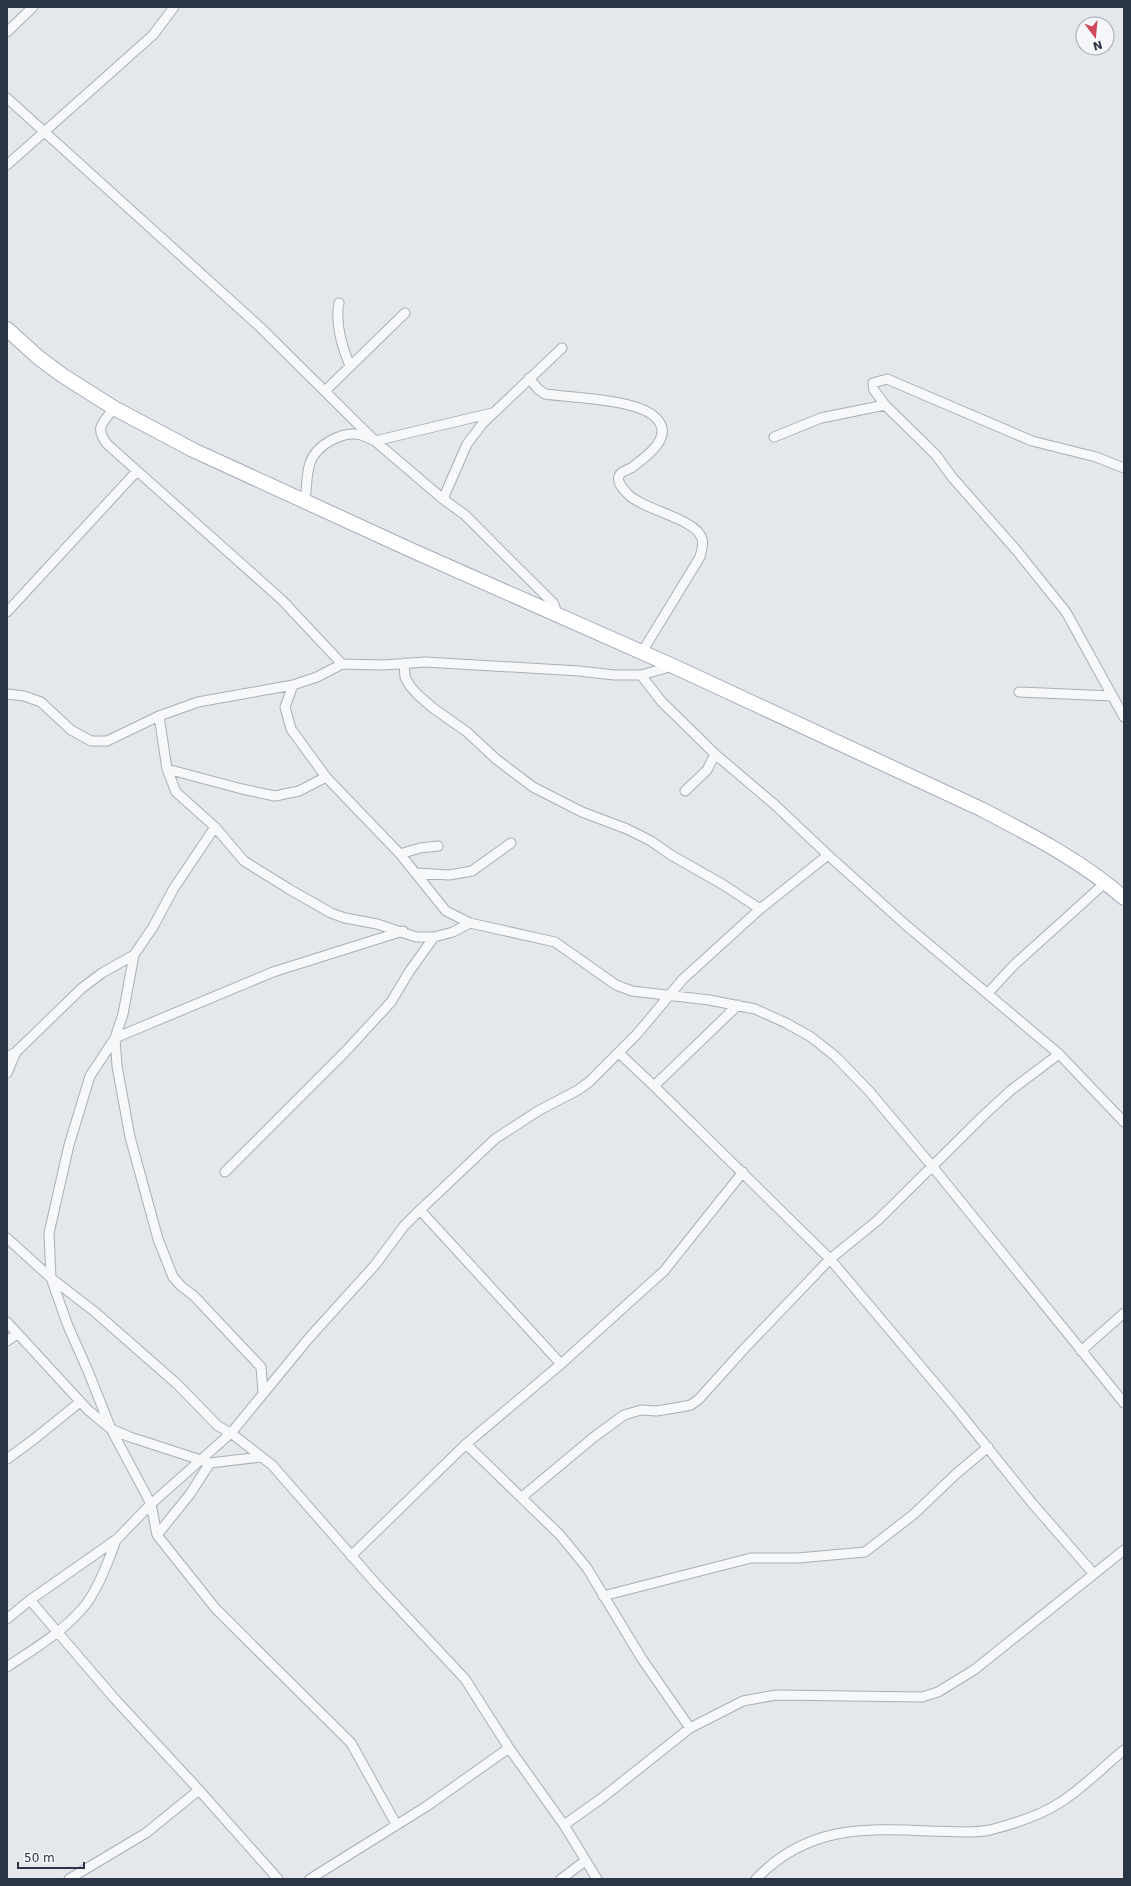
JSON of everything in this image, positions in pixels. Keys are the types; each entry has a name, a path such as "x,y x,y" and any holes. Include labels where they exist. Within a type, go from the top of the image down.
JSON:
{"main road":[{"path":"7,329 45,362 114,408 193,450 412,550 642,652 981,809 1034,837 1086,868 1106,882 1124,898"}],"street":[{"path":"7,32 32,7"},
{"path":"7,165 153,35 174,7"},
{"path":"7,98 260,327 376,442 443,499 465,515 554,604 557,614"},
{"path":"339,303 337,315 344,352 350,366"},
{"path":"324,391 405,313"},
{"path":"443,499 467,444 492,412 562,348"},
{"path":"529,378 538,389 545,394 621,402 654,415 660,422 662,439 644,459 621,473 618,478 619,483 629,496 694,527 702,539 702,545 700,557 642,652"},
{"path":"1124,468 1096,458 1032,440 887,379 873,383 874,390 885,405 936,455 952,477 1017,550 1066,612 1112,696 1124,714"},
{"path":"774,437 834,415 885,405"},
{"path":"114,408 100,427 100,434 107,444 282,600 342,664"},
{"path":"305,500 310,464 313,456 322,447 333,440 352,434 361,435 376,442 492,412"},
{"path":"7,612 137,471"},
{"path":"7,694 24,696 41,702 71,730 91,741 107,741 159,716 198,702 294,685 324,674 342,664 383,665 425,662 579,671 614,675 641,675 672,666"},
{"path":"404,663 405,677 410,686 418,695 433,708 467,732 496,759 533,787 582,812 627,829 651,841 671,856 722,884 760,909"},
{"path":"641,675 661,701 715,754 774,804 907,926 1059,1054 1124,1122"},
{"path":"294,685 285,707 291,729 326,777 400,854 417,873 446,911 470,923 555,942 616,986 632,991 669,997 709,1000 756,1009 811,1037 835,1056 869,1091 932,1166 1124,1403"},
{"path":"1019,692 1112,696"},
{"path":"159,716 166,769 176,792 215,827 244,861 331,913 403,931 416,937 434,937 453,932 470,923"},
{"path":"685,791 707,770 715,754"},
{"path":"166,769 275,796 299,791 326,777"},
{"path":"215,827 174,888 153,927 134,955 123,1014 115,1038 90,1076 69,1146 49,1233 51,1278 68,1326 111,1429 151,1504 157,1535 216,1609 351,1744 396,1824"},
{"path":"417,873 449,875 472,871 511,843"},
{"path":"400,854 420,848 438,846"},
{"path":"7,1619 30,1600 117,1539 151,1504 231,1433 263,1392 309,1338 375,1265 404,1226 495,1139 538,1111 590,1082 619,1054 684,979 760,909 828,855"},
{"path":"988,993 1014,965 1106,882"},
{"path":"115,1038 273,972 403,931"},
{"path":"225,1172 346,1051 391,1002 409,972 434,937"},
{"path":"7,1057 16,1052 82,988 102,973 134,955"},
{"path":"654,1086 738,1005"},
{"path":"115,1038 117,1066 130,1137 165,1260 173,1277 181,1286 194,1296 261,1367 263,1392"},
{"path":"7,1073 16,1052"},
{"path":"619,1054 743,1172 830,1259 988,1447 1032,1503 1094,1573"},
{"path":"522,1497 594,1437 624,1415 641,1410 656,1411 691,1405 699,1399 830,1259 878,1220 1010,1091 1059,1054"},
{"path":"352,1556 466,1444 561,1364 664,1272 743,1172"},
{"path":"420,1210 561,1364"},
{"path":"7,1238 51,1278 94,1312 177,1384 218,1426 231,1433 272,1465 352,1556 465,1679 509,1748 564,1825 585,1862 597,1879"},
{"path":"1081,1351 1124,1313"},
{"path":"7,1322 80,1402 111,1429 130,1437 210,1463 261,1457"},
{"path":"7,1341 17,1334"},
{"path":"7,1459 80,1402"},
{"path":"466,1444 560,1535 587,1568 642,1659 690,1728"},
{"path":"603,1596 751,1558 798,1558 865,1552 914,1514 956,1474 988,1447"},
{"path":"157,1535 190,1494 210,1463"},
{"path":"7,1667 58,1633 84,1608 106,1567 117,1539"},
{"path":"564,1825 602,1798 690,1728 742,1701 776,1695 922,1697 938,1692 974,1670 1124,1550"},
{"path":"30,1600 114,1698 199,1790 278,1879"},
{"path":"310,1879 427,1806 509,1748"},
{"path":"756,1879 770,1865 794,1849 818,1838 834,1834 904,1830 967,1832 990,1830 1032,1816 1061,1803 1124,1750"},
{"path":"69,1879 146,1833 199,1790"},
{"path":"561,1879 585,1862"}]}
